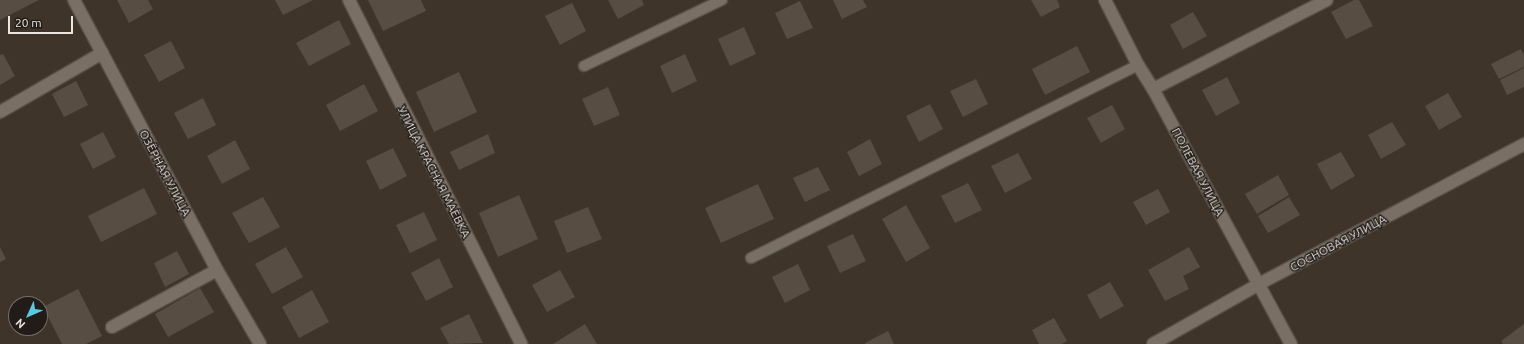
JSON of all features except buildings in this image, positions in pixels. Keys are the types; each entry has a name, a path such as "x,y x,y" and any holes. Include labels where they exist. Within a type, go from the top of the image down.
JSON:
{"street":[{"name":"ОЗЁРНАЯ УЛИЦА","path":"74,0 217,270 260,344"},
{"name":"УЛИЦА КРАСНАЯ МАЁВКА","path":"349,0 521,344"},
{"name":"ПОЛЕВАЯ УЛИЦА","path":"1105,0 1138,65 1153,89 1291,344"},
{"path":"1153,89 1327,0"},
{"path":"0,112 102,53"},
{"name":"СОСНОВАЯ УЛИЦА","path":"1153,344 1259,284 1524,144"},
{"path":"112,327 217,270"}],"lane":[{"path":"584,66 722,0"},
{"path":"751,258 1138,65"}]}
